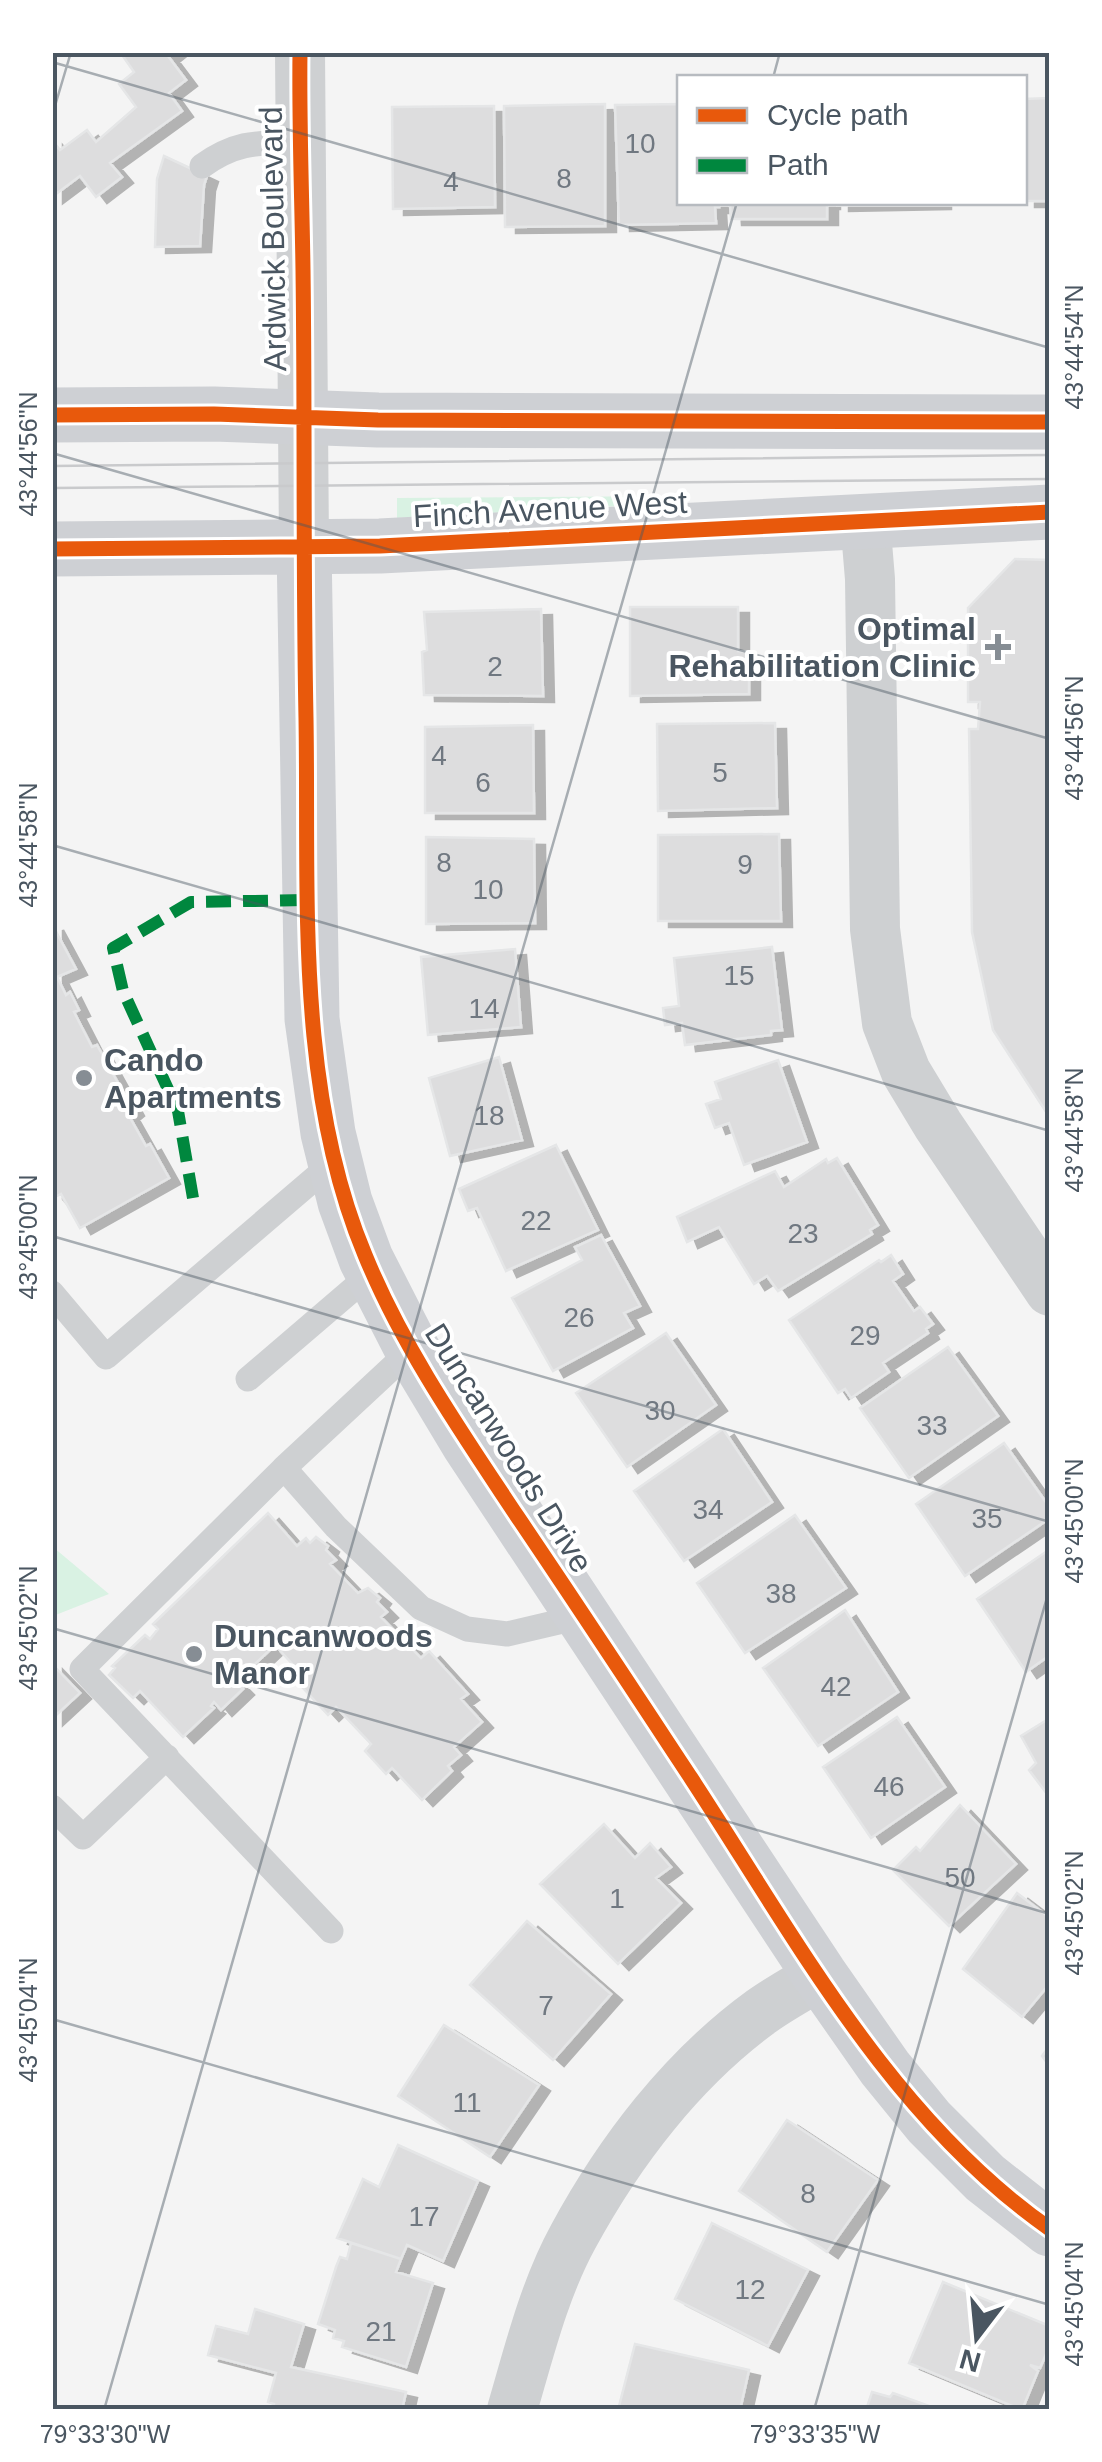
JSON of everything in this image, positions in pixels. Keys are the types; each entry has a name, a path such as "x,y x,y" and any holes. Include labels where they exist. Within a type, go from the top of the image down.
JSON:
{"main road":[{"path":"52,415 1050,422"},
{"name":"Finch Avenue West","path":"52,548 380,546 1050,512"},
{"name":"Duncanwoods Drive","path":"304,546 312,1019 345,1202 373,1272 412,1349 470,1444 885,2068 929,2122 985,2178 1050,2230"}],"street":[{"name":"Ardwick Boulevard","path":"300,52 304,546"},
{"path":"865,519 870,598 875,930 887,1023 906,1072 938,1125 1050,1292"},
{"path":"512,2410 555,2280 573,2238 616,2163 645,2124 708,2058 762,2011 820,1975"}],"lane":[{"path":"202,166 224,151 245,144 299,142"},
{"path":"52,1293 106,1357 335,1160"},
{"path":"248,1379 373,1272"},
{"path":"331,1930 82,1669 284,1468 412,1349"},
{"path":"284,1468 336,1527 421,1608 467,1629 507,1634 584,1616"},
{"path":"52,1807 83,1837 167,1758"}],"green space":[{"path":"679,496 674,503 397,518 397,498"},
{"path":"53,1547 109,1594 53,1616"}],"building":[{"path":"120,52 173,52 168,56 186,80 169,93 182,111 110,163 122,177 96,197 80,176 52,197 52,140 60,150 87,130 96,142 136,107 119,84 134,72"},
{"path":"1050,98 1050,201 1027,201 1027,99"},
{"path":"605,104 605,226 505,227 504,106"},
{"path":"677,104 677,205 719,205 715,207 716,223 619,225 615,105"},
{"path":"494,106 495,207 393,209 392,107"},
{"path":"164,156 207,176 200,246 155,247 157,179"},
{"path":"730,205 827,205 827,219 731,219"},
{"path":"1015,559 1050,560 1050,1118 993,1030 972,932 969,729 978,729 980,702 968,702 968,608"},
{"path":"630,607 738,607 738,651 749,652 749,694 630,696"},
{"path":"541,609 543,696 424,695 424,612"},
{"path":"775,723 777,808 658,811 657,724"},
{"path":"533,725 534,813 425,813 425,727"},
{"path":"779,834 781,921 658,921 658,835"},
{"path":"426,837 534,839 535,923 426,924"},
{"name":"Cando Apartments","path":"52,924 76,969 57,977 79,1010 74,1012 92,1047 97,1045 133,1110 128,1114 169,1178 80,1228 61,1194 55,1197 52,1193"},
{"path":"772,947 782,1030 771,1031 771,1035 685,1045 682,1023 665,1025 663,1008 679,1006 674,958"},
{"path":"515,949 521,1027 428,1035 421,957"},
{"path":"499,1057 522,1140 450,1156 429,1078"},
{"path":"778,1060 807,1142 744,1165 729,1123 715,1128 706,1104 721,1099 715,1082"},
{"path":"556,1145 598,1230 506,1271 477,1208 468,1211 459,1189"},
{"path":"837,1158 878,1225 870,1230 872,1234 778,1291 767,1276 754,1284 719,1227 687,1242 677,1217 775,1171 784,1187 826,1159 828,1163"},
{"path":"601,1235 640,1306 624,1313 633,1328 553,1371 512,1298 582,1260 575,1247"},
{"path":"891,1255 903,1274 893,1281 914,1311 920,1307 933,1324 926,1329 928,1333 883,1363 889,1372 851,1398 845,1389 838,1393 789,1320"},
{"path":"666,1333 716,1405 627,1467 576,1393"},
{"path":"948,1347 998,1416 909,1478 860,1408"},
{"path":"723,1429 772,1502 684,1561 634,1491"},
{"path":"1004,1443 1050,1508 1050,1518 965,1576 916,1504"},
{"name":"Duncanwoods Manor","path":"268,1513 297,1546 306,1538 310,1543 316,1537 328,1546 326,1550 336,1560 330,1564 358,1593 368,1588 380,1598 377,1602 387,1612 381,1617 421,1658 429,1651 468,1694 461,1699 482,1722 454,1747 461,1755 448,1766 452,1771 422,1800 392,1768 386,1774 365,1751 371,1744 336,1707 328,1715 289,1673 294,1666 275,1645 236,1682 243,1689 221,1710 214,1702 214,1708 183,1737 140,1691 133,1698 109,1675 115,1668 112,1666 145,1635 150,1639 158,1629 153,1624"},
{"path":"795,1515 846,1588 745,1653 697,1583"},
{"path":"1050,1549 1050,1655 1026,1672 977,1599"},
{"path":"845,1610 898,1692 818,1746 763,1668"},
{"path":"52,1664 80,1693 52,1719"},
{"path":"897,1717 945,1787 871,1838 823,1767"},
{"path":"1050,1718 1050,1798 1029,1770 1036,1763 1021,1736"},
{"path":"960,1805 1016,1864 949,1926 893,1870 916,1847 920,1851"},
{"path":"604,1824 635,1858 650,1843 671,1867 656,1878 681,1903 618,1964 540,1884"},
{"path":"1017,1893 1050,1918 1050,1983 1022,2017 963,1969"},
{"path":"527,1921 611,1994 553,2060 470,1985"},
{"path":"444,2025 539,2085 490,2157 398,2096"},
{"path":"1050,2045 1050,2067 1042,2056"},
{"path":"787,2120 878,2180 827,2252 739,2191"},
{"path":"398,2145 478,2181 443,2261 407,2245 401,2259 337,2238 363,2179 379,2187"},
{"path":"712,2223 808,2270 768,2346 675,2299"},
{"path":"351,2243 401,2259 396,2272 433,2283 406,2367 342,2347 344,2341 333,2338 335,2330 318,2324 340,2257 347,2259"},
{"path":"943,2282 1047,2325 1050,2345 1040,2368 1030,2365 1038,2371 1022,2410 909,2363"},
{"path":"255,2309 304,2324 291,2367 406,2392 402,2410 273,2409 274,2404 268,2402 276,2373 208,2355 216,2326 248,2334"},
{"path":"635,2344 749,2370 740,2410 618,2410"},
{"path":"872,2392 890,2397 893,2393 940,2410 866,2410"}],"tram line":[{"path":"52,466 1050,455"},
{"path":"52,488 1050,479"}],"marked path":[{"path":"193,1198 178,1111 123,991 113,948 191,902 309,900"}],"cycle path":[{"path":"300,52 310,990 316,1058 342,1191 380,1290 435,1389 808,1961 850,2022 941,2134 993,2184 1050,2229"},
{"path":"52,415 1050,422"},
{"path":"52,549 380,546 1050,512"}],"place":[{"name":"Optimal Rehabilitation Clinic","path":"998,647"},
{"name":"Cando Apartments","path":"84,1078"},
{"name":"Duncanwoods Manor","path":"194,1654"}]}
